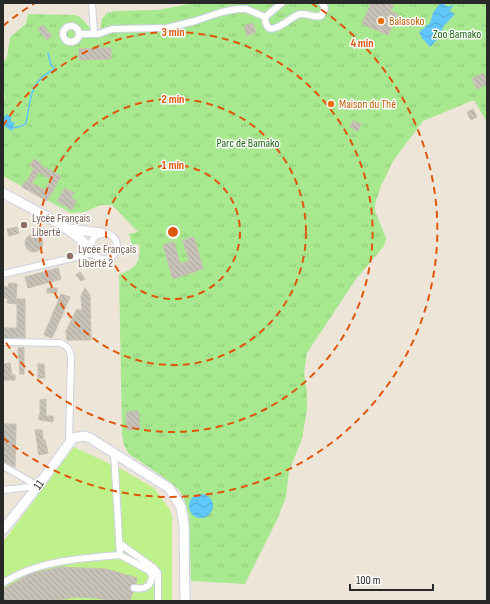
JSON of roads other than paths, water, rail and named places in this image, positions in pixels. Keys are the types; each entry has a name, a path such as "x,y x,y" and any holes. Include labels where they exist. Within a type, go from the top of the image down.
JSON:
{"street":[{"path":"92,3 94,34"},
{"path":"265,17 282,3"},
{"path":"265,17 265,22 268,26 271,28 277,28 298,15 321,16 325,8 322,3"},
{"path":"79,34 98,34 112,29 172,27 237,9 246,9 265,17"},
{"path":"3,193 66,229 84,242 98,257 105,259 112,256 117,250 117,242 113,236 105,233 66,229"},
{"path":"94,253 92,249 93,239 102,233"},
{"path":"3,274 94,253"},
{"path":"3,342 60,343 65,345 68,348 71,357 71,441 84,436 90,438 169,488 181,507 184,525 185,601"},
{"name":"11","path":"3,530 71,441"},
{"path":"114,453 120,555"},
{"path":"3,466 38,486"},
{"path":"3,490 38,486"},
{"path":"119,543 154,568 158,573 158,601"},
{"path":"3,583 34,569 85,558 120,555 148,570 152,575 150,584 147,587 143,589 134,588"}],"water":[{"path":"440,3 446,3 445,6 454,4 450,10 455,14 443,27 441,36 430,47 419,32 430,23 433,13"},
{"path":"7,114 11,117 11,121 13,123 15,122 12,131 4,126 4,117"},
{"path":"201,494 210,497 213,506 210,515 201,518 192,515 189,506 192,497"}],"waterway":[{"path":"13,128 22,126 26,123 31,98 36,85 40,79 55,69 51,65 48,53"}],"place":[{"name":"Balasoko","path":"381,21"},
{"name":"Maison du Thé","path":"331,104"},
{"name":"Lycée Français Liberté","path":"24,225"},
{"name":"Lycée Français Liberté 2","path":"70,256"}],"park label":[{"name":"Zoo Bamako","path":"457,34"},
{"name":"Parc de Bamako","path":"248,143"}]}
